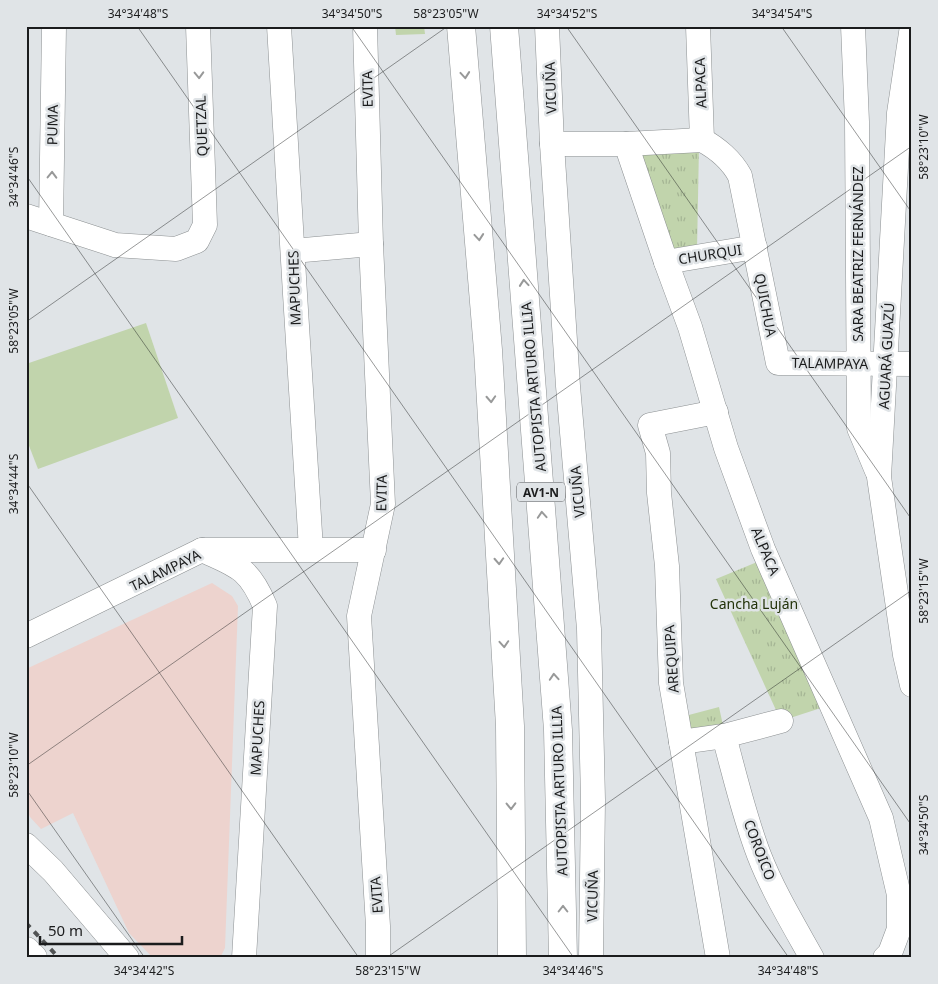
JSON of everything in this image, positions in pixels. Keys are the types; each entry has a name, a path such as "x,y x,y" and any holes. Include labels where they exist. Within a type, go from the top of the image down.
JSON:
{"main road":[{"path":"461,26 488,350 510,726 512,958"},
{"name":"AUTOPISTA ARTURO ILLIA","path":"504,26 558,730 563,958"},
{"path":"26,951 33,958"}],"street":[{"name":"PUMA","path":"51,224 54,26"},
{"name":"QUETZAL","path":"51,224 115,245 176,249 198,241 205,225 198,26"},
{"name":"MAPUCHES","path":"279,26 293,252 294,303 311,549"},
{"name":"EVITA","path":"365,26 371,244 383,504 359,616 378,926 378,958"},
{"name":"VICUÑA","path":"548,26 552,144 568,386 589,629 593,800 591,958"},
{"name":"ALPACA","path":"698,26 702,140"},
{"name":"SARA BEATRIZ FERNÁNDEZ","path":"853,26 858,122 858,428 879,477"},
{"name":"AGUARÁ GUAZÚ","path":"912,26 899,113 879,477 905,655 912,685"},
{"path":"552,144 626,144 702,140"},
{"name":"QUICHUA","path":"702,140 717,150 740,176 778,363"},
{"name":"ALPACA","path":"626,144 690,327 726,448 763,549 881,818 899,895 899,929 887,955"},
{"path":"26,216 51,224"},
{"path":"293,252 371,244"},
{"name":"CHURQUI","path":"666,262 755,247"},
{"name":"TALAMPAYA","path":"778,363 912,364"},
{"name":"AREQUIPA","path":"716,412 650,424 658,453 667,566 671,683 718,958"},
{"name":"MAPUCHES","path":"202,550 239,566 256,586 265,606 244,958"},
{"name":"TALAMPAYA","path":"26,636 202,550 374,550"},
{"path":"681,742 724,736 780,721"},
{"name":"COROICO","path":"724,736 759,855 784,909 812,958"},
{"path":"26,845 34,850 54,871 127,958"}],"shaded area":[{"path":"212,583 232,596 238,606 225,948 220,958 153,958 129,933 73,813 41,829 30,817 26,808 26,669"}],"green space":[{"path":"395,26 424,26 425,34 396,35"},
{"path":"699,146 697,250 670,256 635,151"},
{"path":"146,323 178,418 38,469 26,438 26,364"},
{"name":"Cancha Luján","path":"762,560 827,706 781,721 716,579"},
{"path":"719,707 724,730 687,738 685,716"}],"railway":[{"path":"26,923 59,958"}]}
